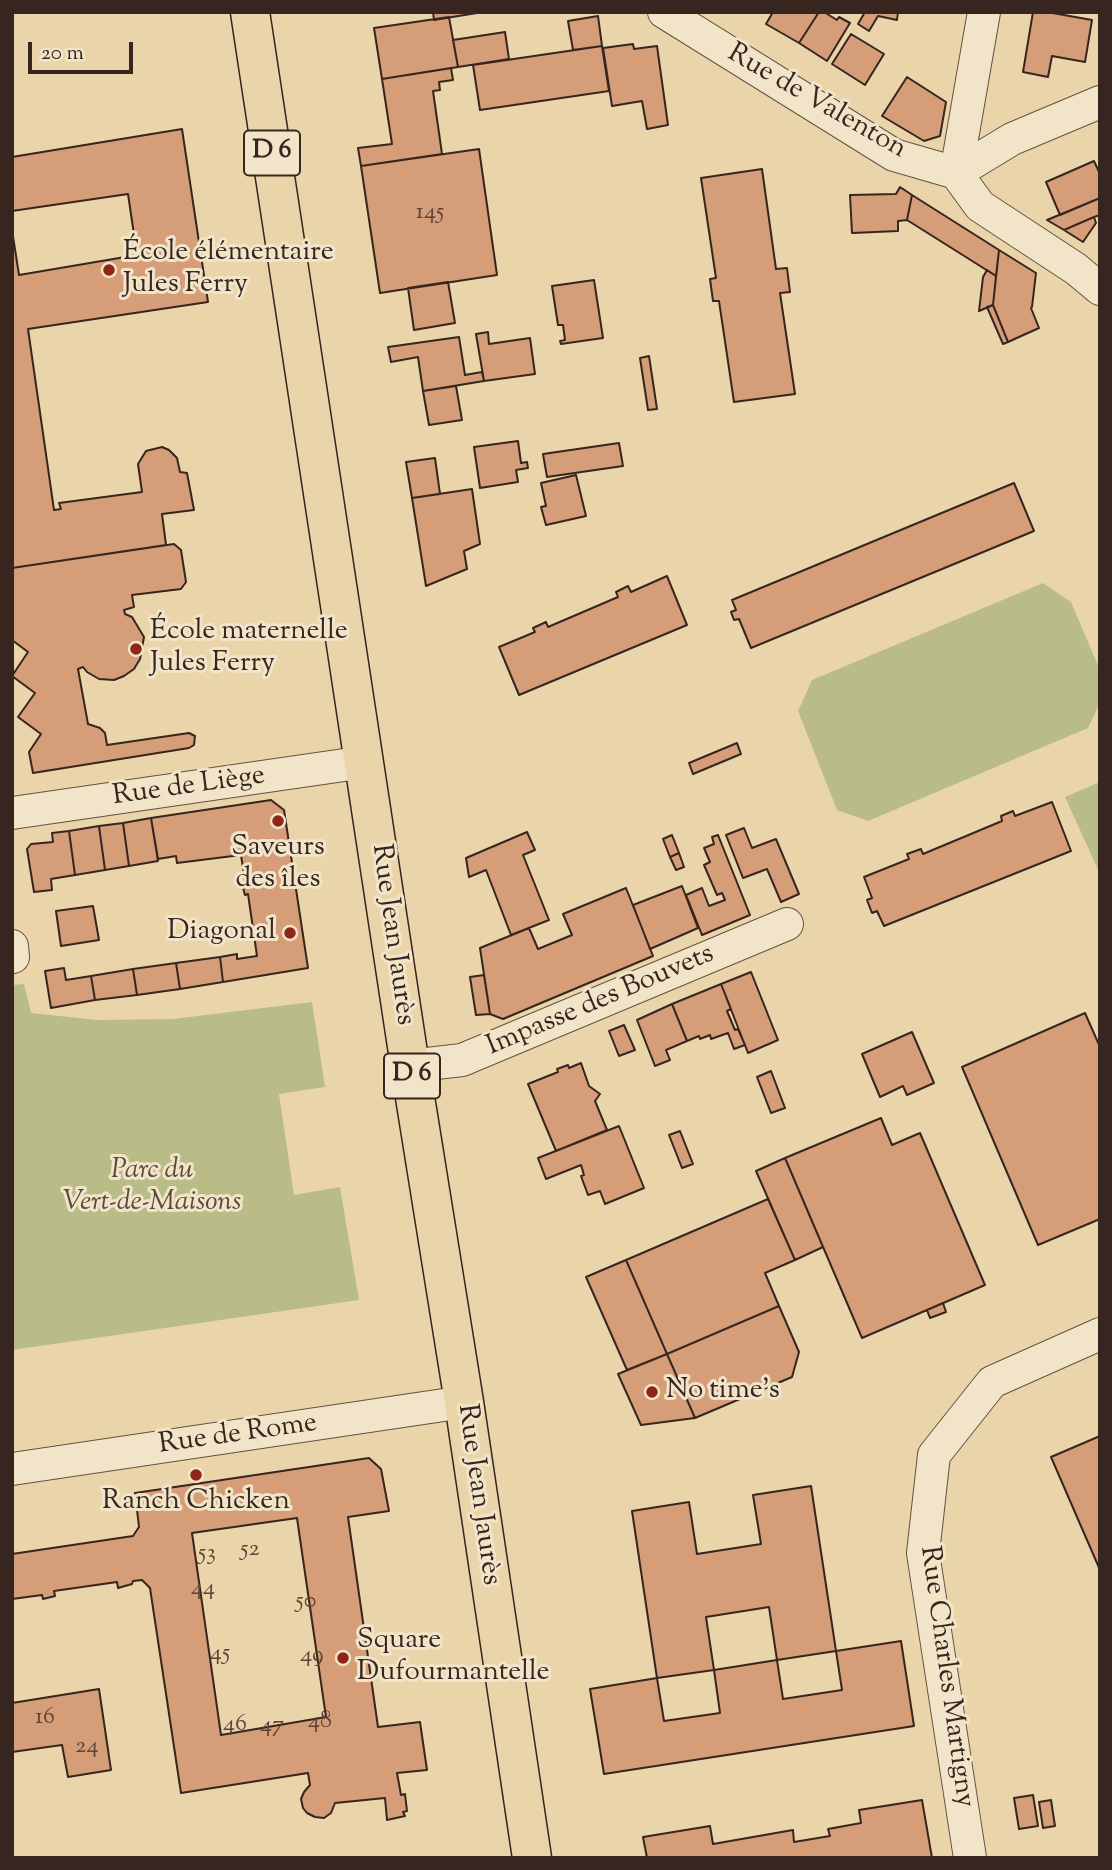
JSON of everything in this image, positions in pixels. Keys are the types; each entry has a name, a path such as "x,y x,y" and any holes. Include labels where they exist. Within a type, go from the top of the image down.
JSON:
{"main road":[{"name":"Rue Jean Jaurès","path":"250,12 532,1858"}],"street":[{"name":"Rue de Valenton","path":"664,12 894,155 956,173"},
{"path":"984,12 956,173 980,206 1076,269 1100,289"},
{"path":"956,173 1012,139 1100,102"},
{"name":"Rue de Liège","path":"12,813 365,762"},
{"name":"Impasse des Bouvets","path":"410,1066 462,1060 788,924"},
{"name":"Rue Charles Martigny","path":"970,1858 923,1553 934,1455 992,1382 1100,1334"},
{"name":"Rue de Rome","path":"12,1469 464,1402"}],"green space":[{"path":"1043,583 1071,602 1100,670 1100,703 1088,728 868,821 837,810 798,711 812,680"},
{"path":"1100,782 1100,874 1065,797"},
{"name":"Parc du Vert-de-Maisons","path":"24,984 31,1013 97,1020 173,1019 312,1002 325,1087 279,1094 294,1195 340,1187 359,1300 12,1350 12,985"}],"building":[{"path":"433,12 483,12 434,20"},
{"path":"773,12 819,12 799,43 766,24"},
{"path":"819,12 850,23 827,61 799,43"},
{"path":"865,12 898,12 897,20 878,16 869,31 858,24"},
{"path":"1033,12 1092,20 1085,62 1052,56 1048,77 1023,72"},
{"path":"598,16 602,46 573,50 568,21"},
{"path":"449,17 458,67 382,79 374,28"},
{"path":"505,32 509,59 458,67 453,40"},
{"path":"851,34 884,54 865,85 832,64"},
{"path":"633,44 634,49 657,46 668,125 647,129 642,101 612,106 603,48"},
{"path":"602,46 609,91 480,110 473,65"},
{"path":"451,68 453,80 439,82 440,90 433,91 442,154 361,166 358,148 392,144 382,79"},
{"path":"907,77 946,102 940,136 924,141 882,116"},
{"path":"182,129 208,302 28,329 54,510 61,509 59,503 142,492 138,464 146,451 162,447 177,458 180,472 187,473 194,510 162,514 166,545 12,568 12,230 19,275 137,255 128,194 12,211 12,157"},
{"path":"479,149 497,275 380,293 361,166"},
{"path":"1094,161 1100,174 1100,198 1060,215 1046,182"},
{"path":"762,169 776,269 787,268 790,292 780,293 795,394 734,402 719,301 713,301 710,279 716,278 701,178"},
{"path":"900,187 912,195 907,220 898,221 898,231 852,233 850,195 896,194"},
{"path":"912,195 999,250 996,276 907,220"},
{"path":"1100,198 1100,215 1064,230 1047,220"},
{"path":"1094,217 1096,223 1083,242 1064,230"},
{"path":"999,250 1036,273 1031,308 1039,328 1008,342 993,305"},
{"path":"987,270 996,276 993,305 979,311 983,277"},
{"path":"594,280 603,338 561,344 560,341 565,340 563,325 558,325 552,286"},
{"path":"448,282 455,323 414,330 408,288"},
{"path":"993,305 1008,342 1003,344 987,307"},
{"path":"488,332 489,344 530,338 535,374 484,381 476,334"},
{"path":"459,337 465,375 482,372 484,381 423,391 418,357 391,362 388,347"},
{"path":"649,356 657,409 648,410 640,358"},
{"path":"456,386 462,420 429,425 423,391"},
{"path":"518,441 521,463 527,462 528,468 516,470 518,482 480,488 474,447"},
{"path":"619,443 623,466 547,477 543,454"},
{"path":"435,458 440,494 412,498 406,462"},
{"path":"576,475 586,516 546,525 541,507 546,506 541,483"},
{"path":"1014,483 1034,531 751,648 739,619 734,620 731,612 736,610 732,600"},
{"path":"472,489 480,544 464,551 467,569 426,586 412,498"},
{"path":"174,544 181,550 186,582 181,589 132,595 134,607 124,610 125,614 132,617 144,637 140,659 134,669 114,680 99,679 83,667 78,669 88,724 105,733 107,745 189,733 195,736 194,745 33,773 29,752 41,734 18,717 35,693 12,676 28,652 12,640 12,568"},
{"path":"667,576 687,625 519,695 499,647 535,632 533,628 546,622 548,627 618,597 616,592 628,586 631,592"},
{"path":"737,743 741,754 693,774 689,763"},
{"path":"271,800 284,810 308,968 223,982 220,957 237,954 237,959 257,956 248,894 245,895 243,888 246,888 241,855 177,863 176,856 158,859 151,818"},
{"path":"1052,802 1071,851 884,926 877,911 872,913 867,900 872,898 864,877 909,859 907,854 921,849 923,854 1002,821 1001,816 1013,811 1015,816"},
{"path":"151,818 158,861 129,866 123,823"},
{"path":"123,823 129,866 105,870 99,826"},
{"path":"99,826 105,870 75,875 69,831"},
{"path":"744,828 752,848 776,839 799,894 781,902 767,869 743,878 726,835"},
{"path":"69,831 75,875 51,879 52,890 34,892 27,849 31,844 53,842 52,833"},
{"path":"527,832 535,850 523,855 549,920 511,935 486,870 469,877 466,858"},
{"path":"672,835 679,853 670,857 663,839"},
{"path":"718,835 750,915 702,935 686,895 702,888 709,906 725,900 722,893 717,895 704,865 710,862 704,848 714,844 712,837"},
{"path":"679,853 684,867 676,870 670,857"},
{"path":"682,886 698,928 650,949 633,905"},
{"path":"626,888 653,956 503,1019 490,1014 480,948 529,928 538,949 572,935 563,914"},
{"path":"93,906 99,940 61,946 56,911"},
{"path":"220,957 223,982 180,989 176,963"},
{"path":"176,963 180,989 137,995 133,969"},
{"path":"64,968 66,980 91,976 95,1000 51,1008 45,971"},
{"path":"133,969 137,995 95,1000 91,976"},
{"path":"751,972 778,1040 748,1053 721,984"},
{"path":"484,975 490,1014 476,1015 470,977"},
{"path":"721,984 731,1009 727,1011 745,1045 734,1049 728,1033 711,1039 710,1035 687,1041 672,1004"},
{"path":"672,1004 687,1041 666,1050 670,1060 655,1066 637,1020"},
{"path":"1085,1013 1100,1047 1100,1219 1038,1245 962,1067"},
{"path":"624,1025 635,1050 619,1056 609,1031"},
{"path":"912,1032 934,1083 907,1095 903,1086 880,1097 862,1054"},
{"path":"581,1063 589,1086 600,1094 595,1101 607,1130 556,1151 528,1084 558,1072 557,1069"},
{"path":"771,1071 785,1108 771,1113 757,1077"},
{"path":"881,1118 892,1145 920,1133 985,1285 862,1338 785,1158"},
{"path":"619,1126 644,1188 605,1204 600,1191 588,1195 581,1176 584,1175 581,1165 546,1179 538,1158"},
{"path":"680,1131 693,1164 682,1168 669,1135"},
{"path":"785,1158 823,1247 795,1260 756,1171"},
{"path":"768,1199 795,1260 765,1273 779,1306 667,1354 626,1260"},
{"path":"626,1260 667,1354 627,1370 586,1277"},
{"path":"943,1303 946,1312 930,1318 927,1310"},
{"path":"779,1306 799,1352 792,1377 695,1418 667,1354"},
{"path":"667,1354 695,1418 641,1425 618,1374"},
{"path":"1100,1436 1100,1570 1051,1457"},
{"name":"Square Dufourmantelle","path":"369,1458 381,1469 389,1511 348,1517 378,1727 420,1722 427,1770 397,1773 401,1795 405,1794 405,1816 387,1820 385,1798 335,1803 331,1813 324,1818 315,1817 303,1808 301,1799 310,1785 308,1773 181,1793 150,1588 142,1580 118,1588 117,1582 54,1591 55,1596 43,1599 42,1595 12,1599 12,1554 133,1536 139,1527 135,1493","holes":["297,1518 326,1717 221,1735 192,1533"]},
{"path":"811,1486 836,1651 777,1660 769,1607 706,1617 714,1670 657,1678 632,1511 689,1502 697,1554 761,1544 753,1495"},
{"path":"901,1641 914,1726 604,1774 590,1689 657,1678 664,1721 720,1713 714,1670 777,1660 783,1699 842,1690 836,1651"},
{"path":"99,1689 111,1770 68,1777 62,1745 12,1752 12,1703"},
{"path":"1033,1795 1038,1826 1019,1829 1014,1798"},
{"path":"922,1800 932,1858 647,1858 643,1837 710,1826 713,1844 793,1830 794,1842 830,1836 828,1829 861,1823 859,1810"},
{"path":"1051,1800 1055,1826 1043,1828 1039,1802"}],"place":[{"name":"École élémentaire Jules Ferry","path":"109,270"},
{"name":"École maternelle Jules Ferry","path":"136,649"},
{"name":"Saveurs des îles","path":"278,821"},
{"name":"Diagonal","path":"290,933"},
{"name":"No time's","path":"652,1392"},
{"name":"Ranch Chicken","path":"196,1475"},
{"name":"Square Dufourmantelle","path":"343,1658"}]}
